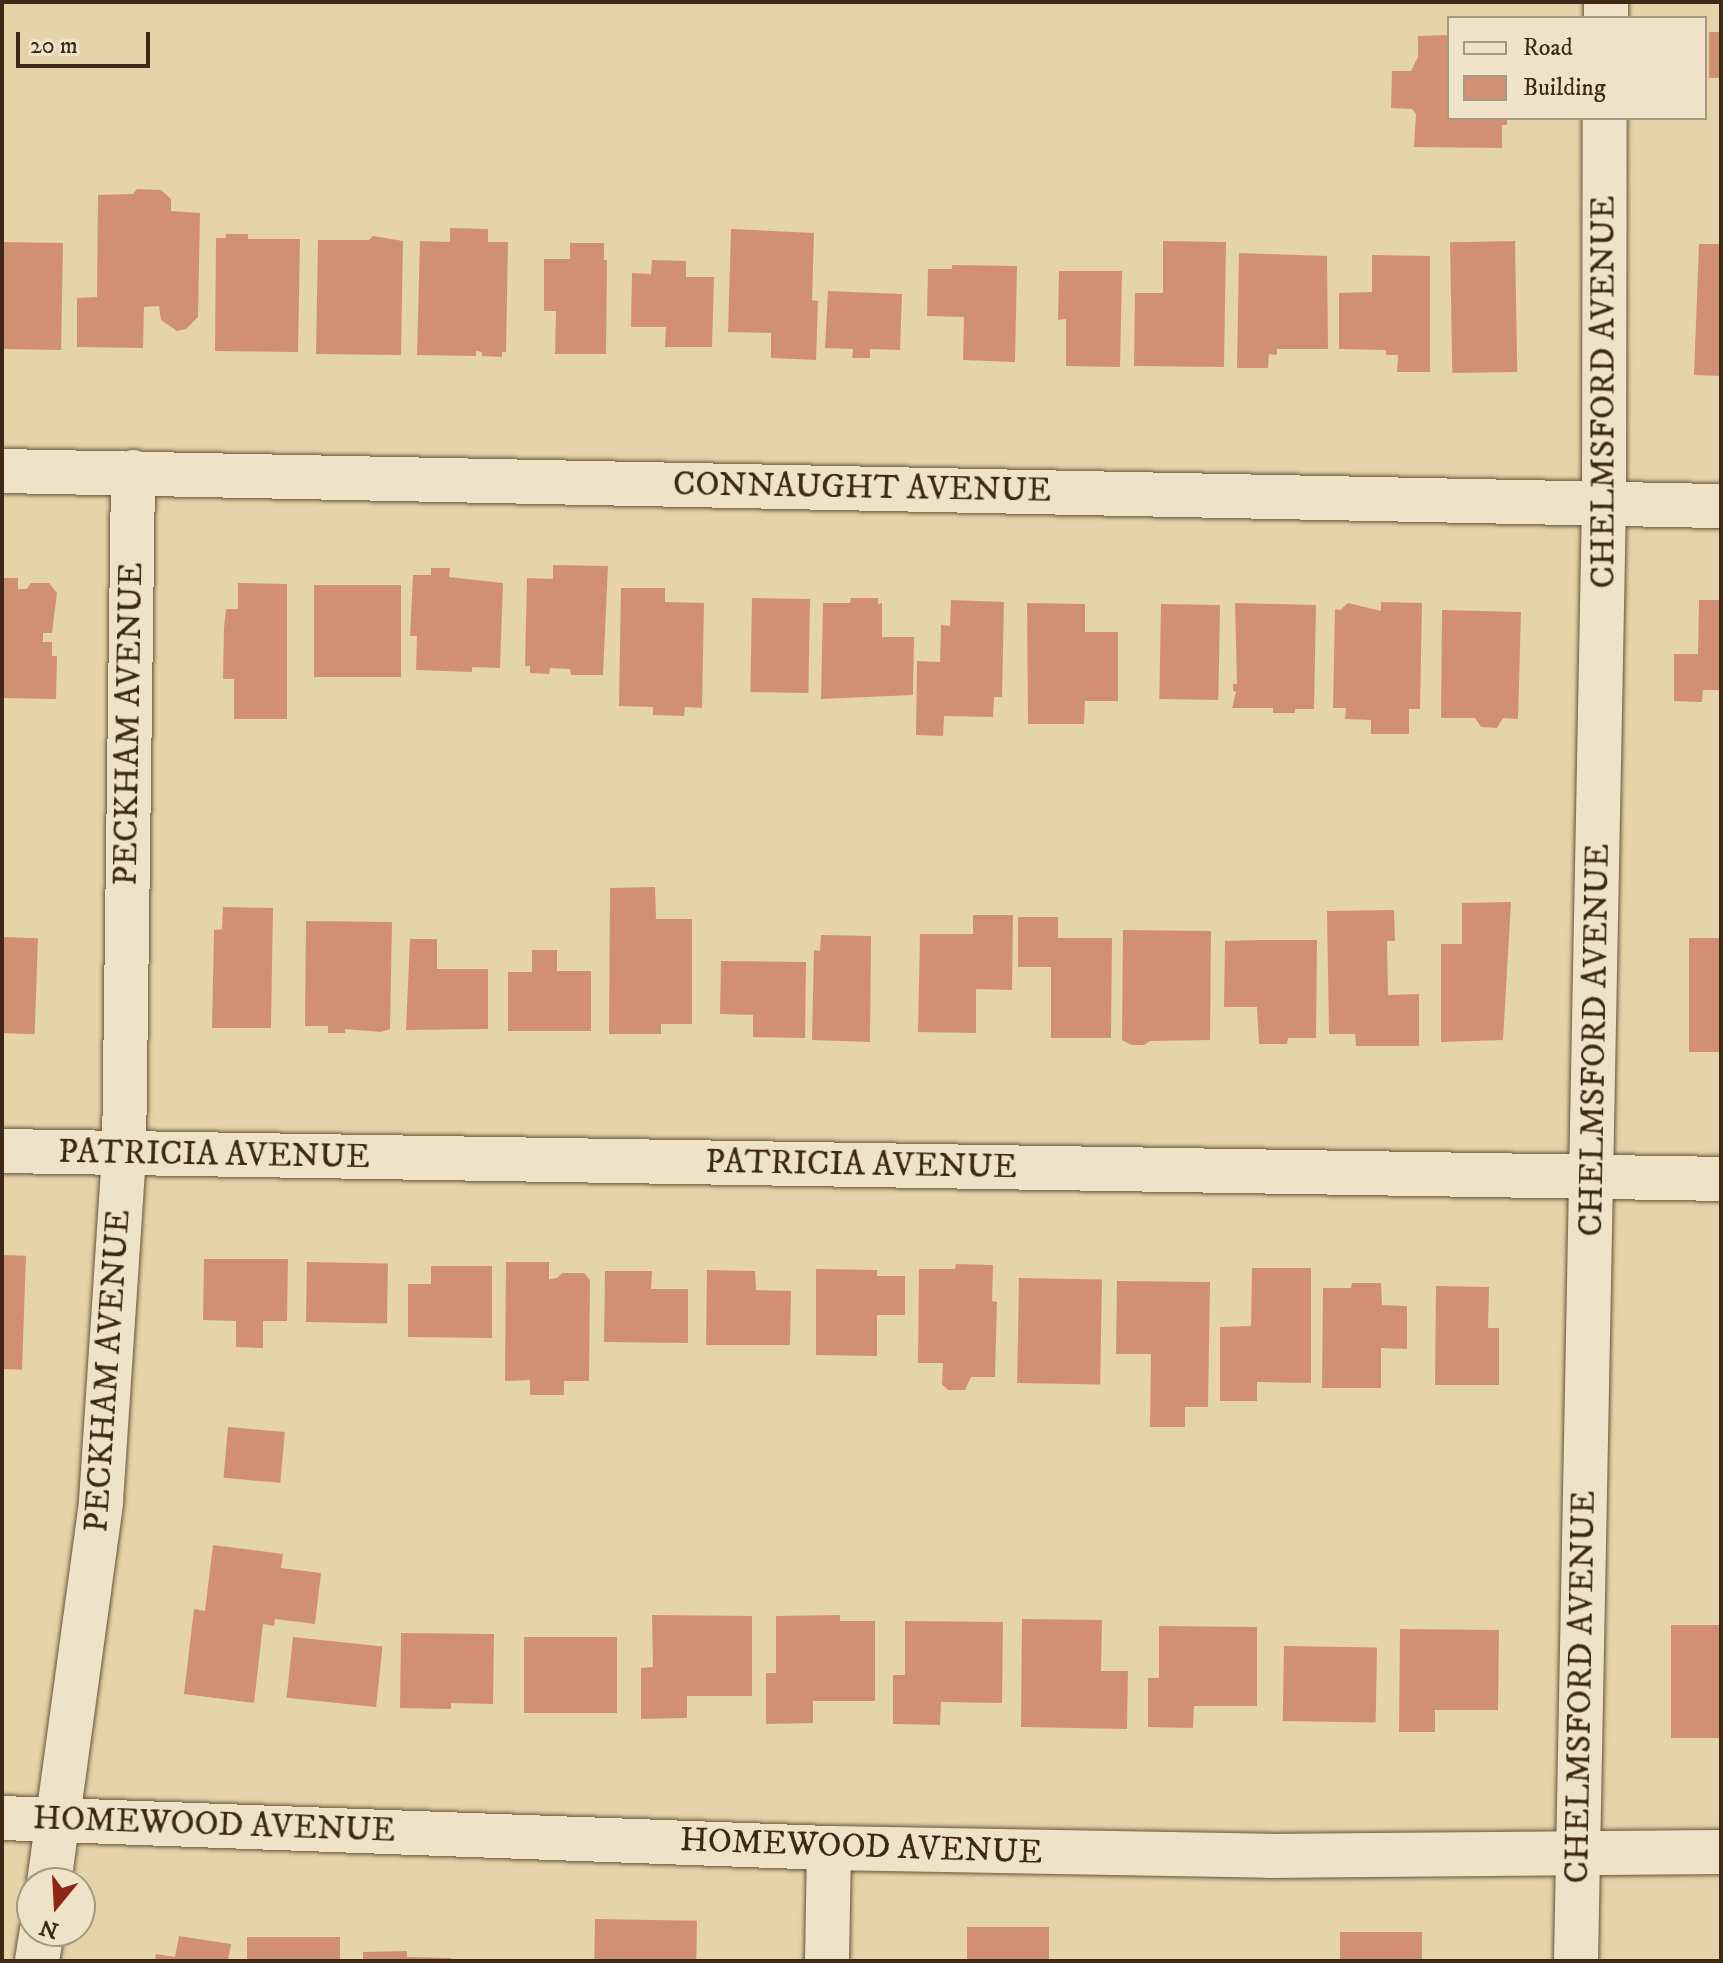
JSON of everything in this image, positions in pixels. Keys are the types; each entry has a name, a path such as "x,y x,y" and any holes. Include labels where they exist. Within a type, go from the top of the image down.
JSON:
{"street":[{"name":"CHELMSFORD AVENUE","path":"1576,1961 1604,504 1605,120"},
{"name":"CONNAUGHT AVENUE","path":"2,471 1721,506"},
{"name":"PECKHAM AVENUE","path":"52,1867 101,1501 124,1154 133,472"},
{"name":"PATRICIA AVENUE","path":"2,1151 1721,1179"},
{"name":"HOMEWOOD AVENUE","path":"2,1818 829,1848 1270,1856 1721,1852"},
{"path":"827,1961 829,1848"}],"building":[{"path":"1709,32 1721,32 1721,78 1709,78"},
{"path":"1447,35 1447,120 1507,120 1507,125 1502,125 1502,148 1414,147 1416,114 1412,109 1391,108 1392,71 1411,71 1418,57 1418,36"},
{"path":"137,189 161,190 171,199 171,211 200,213 198,317 186,329 177,331 161,320 159,306 144,307 143,348 77,347 77,298 97,297 98,195 133,194"},
{"path":"450,228 488,229 488,242 508,242 506,352 502,352 502,357 482,356 482,352 476,351 476,356 417,355 420,241 450,242"},
{"path":"731,229 814,233 812,300 818,301 816,360 771,358 771,333 728,332"},
{"path":"226,234 248,234 248,239 300,239 298,352 215,351 216,238 226,238"},
{"path":"373,236 403,241 401,355 316,354 318,240 369,240"},
{"path":"1163,241 1226,242 1224,367 1134,366 1135,293 1163,293"},
{"path":"1515,241 1517,372 1452,373 1450,242"},
{"path":"2,242 63,243 61,350 2,349"},
{"path":"570,243 604,243 604,260 607,260 606,354 555,354 556,311 544,311 544,259 570,259"},
{"path":"1699,244 1721,244 1721,376 1694,375"},
{"path":"1239,253 1327,256 1328,349 1277,349 1277,355 1269,354 1268,368 1237,368"},
{"path":"1372,255 1430,256 1430,372 1397,372 1398,355 1386,355 1386,350 1339,349 1339,293 1372,292"},
{"path":"652,260 686,261 686,277 714,277 712,347 665,347 666,327 631,327 632,273 651,274"},
{"path":"952,265 1017,266 1015,362 963,360 964,317 927,316 928,269 952,269"},
{"path":"1059,271 1122,271 1120,367 1066,366 1066,319 1058,320"},
{"path":"828,291 902,294 900,350 870,349 870,358 852,358 853,349 825,348"},
{"path":"553,565 608,566 603,675 571,675 570,669 550,668 549,674 530,673 530,666 525,666 527,578 553,579"},
{"path":"431,568 450,568 449,577 503,583 500,668 472,667 472,672 416,670 417,636 410,636 413,575 431,575"},
{"path":"2,578 18,578 18,589 27,589 31,583 49,583 57,593 52,633 43,633 43,642 52,642 52,656 57,656 56,699 2,698"},
{"path":"238,583 287,584 287,719 234,719 234,679 223,679 224,628 226,609 238,609"},
{"path":"314,585 401,585 401,677 314,677"},
{"path":"621,588 665,588 665,602 704,603 702,708 685,707 684,716 653,715 653,707 619,706"},
{"path":"752,598 810,599 808,693 750,692"},
{"path":"851,598 878,598 878,604 882,603 882,637 914,637 913,695 821,699 823,603 850,603"},
{"path":"951,600 1004,602 1002,697 994,697 993,717 944,716 943,736 916,735 917,661 940,662 941,625 950,626"},
{"path":"1699,600 1721,600 1721,690 1703,690 1702,702 1674,701 1674,654 1698,654"},
{"path":"1381,602 1422,603 1420,709 1409,709 1409,734 1371,734 1371,720 1345,719 1346,708 1333,708 1335,609 1340,610 1348,603 1381,611"},
{"path":"1027,603 1085,604 1085,632 1118,632 1118,701 1085,701 1084,724 1028,724"},
{"path":"1235,603 1316,605 1314,709 1273,713 1273,708 1232,708 1236,692 1233,691 1233,684 1237,684"},
{"path":"1161,604 1220,605 1218,700 1159,699"},
{"path":"1442,610 1521,612 1518,719 1503,718 1497,728 1481,727 1475,718 1441,718"},
{"path":"655,887 656,919 692,919 692,1024 661,1024 661,1034 609,1034 610,888"},
{"path":"1511,902 1503,1040 1441,1042 1441,944 1462,944 1462,903"},
{"path":"223,907 273,908 271,1028 212,1028 214,930 222,929"},
{"path":"1394,910 1395,941 1387,941 1388,995 1419,994 1419,1046 1356,1046 1355,1034 1329,1034 1327,911"},
{"path":"973,915 1013,915 1012,990 976,989 976,1033 918,1032 920,934 973,934"},
{"path":"1018,917 1058,917 1058,938 1112,938 1111,1038 1051,1038 1051,967 1018,967"},
{"path":"306,921 392,922 390,1029 381,1032 345,1029 345,1033 328,1033 328,1026 305,1026"},
{"path":"1123,930 1211,931 1210,1040 1150,1041 1144,1045 1132,1045 1122,1040"},
{"path":"821,935 871,936 870,1042 812,1040 814,950 820,951"},
{"path":"2,937 38,938 35,1034 2,1033"},
{"path":"1689,938 1721,938 1721,1052 1689,1052"},
{"path":"410,939 437,939 437,969 488,969 488,1029 406,1030"},
{"path":"1317,940 1316,1038 1288,1038 1287,1044 1259,1044 1257,1007 1224,1007 1225,941"},
{"path":"532,950 557,950 557,971 591,971 591,1031 508,1031 508,972 532,972"},
{"path":"721,961 806,962 805,1038 753,1037 753,1015 720,1014"},
{"path":"2,1255 26,1256 22,1370 2,1369"},
{"path":"204,1259 288,1259 287,1321 263,1321 263,1348 236,1347 236,1321 203,1320"},
{"path":"307,1262 388,1263 387,1323 306,1322"},
{"path":"506,1262 549,1262 549,1279 557,1278 562,1273 584,1273 590,1280 589,1381 564,1381 564,1395 530,1395 530,1380 505,1381"},
{"path":"956,1264 993,1265 992,1301 997,1302 995,1377 971,1377 965,1390 948,1390 942,1384 943,1363 918,1363 919,1269 955,1269"},
{"path":"431,1266 492,1266 492,1338 408,1337 408,1284 431,1284"},
{"path":"1252,1268 1311,1268 1311,1383 1257,1382 1257,1401 1220,1401 1220,1327 1251,1326"},
{"path":"816,1269 877,1270 877,1276 905,1276 905,1315 877,1315 877,1356 816,1355"},
{"path":"707,1270 755,1271 756,1290 791,1291 790,1345 706,1345"},
{"path":"605,1271 652,1271 651,1289 688,1289 688,1343 604,1342"},
{"path":"1019,1278 1102,1279 1100,1384 1017,1383"},
{"path":"1117,1281 1210,1282 1208,1407 1185,1407 1185,1427 1150,1427 1151,1354 1116,1354"},
{"path":"1352,1283 1381,1283 1382,1305 1407,1306 1407,1349 1381,1348 1381,1388 1322,1388 1323,1288 1351,1288"},
{"path":"1436,1286 1489,1287 1488,1328 1499,1328 1499,1385 1435,1385"},
{"path":"228,1427 285,1432 280,1483 224,1478"},
{"path":"213,1545 283,1554 281,1568 321,1573 315,1624 275,1619 274,1626 263,1624 254,1703 184,1694 194,1609 205,1611"},
{"path":"652,1615 752,1616 752,1696 687,1696 687,1718 641,1719 641,1668 653,1667"},
{"path":"840,1615 840,1621 875,1621 875,1701 813,1701 813,1723 766,1724 766,1673 776,1673 776,1616"},
{"path":"1022,1619 1102,1620 1101,1671 1128,1671 1127,1729 1021,1727"},
{"path":"905,1621 1003,1622 1002,1703 941,1702 940,1725 893,1724 893,1675 905,1675"},
{"path":"1671,1625 1721,1625 1721,1738 1671,1738"},
{"path":"1159,1626 1257,1627 1257,1706 1194,1706 1193,1728 1148,1727 1148,1678 1159,1678"},
{"path":"1400,1629 1499,1630 1498,1710 1435,1710 1435,1732 1399,1732"},
{"path":"401,1633 494,1634 493,1704 451,1703 451,1709 400,1708"},
{"path":"293,1637 383,1646 376,1707 287,1698"},
{"path":"524,1637 617,1637 617,1713 524,1713"},
{"path":"1284,1646 1377,1648 1376,1723 1283,1721"},
{"path":"595,1919 697,1921 696,1961 594,1961"},
{"path":"967,1927 1049,1927 1049,1961 967,1961"},
{"path":"1340,1932 1422,1932 1422,1961 1340,1961"},
{"path":"179,1936 231,1944 228,1961 155,1961 156,1954 175,1957"},
{"path":"247,1937 340,1937 340,1961 247,1961"},
{"path":"407,1951 407,1957 451,1958 451,1961 363,1961 363,1952"}]}
